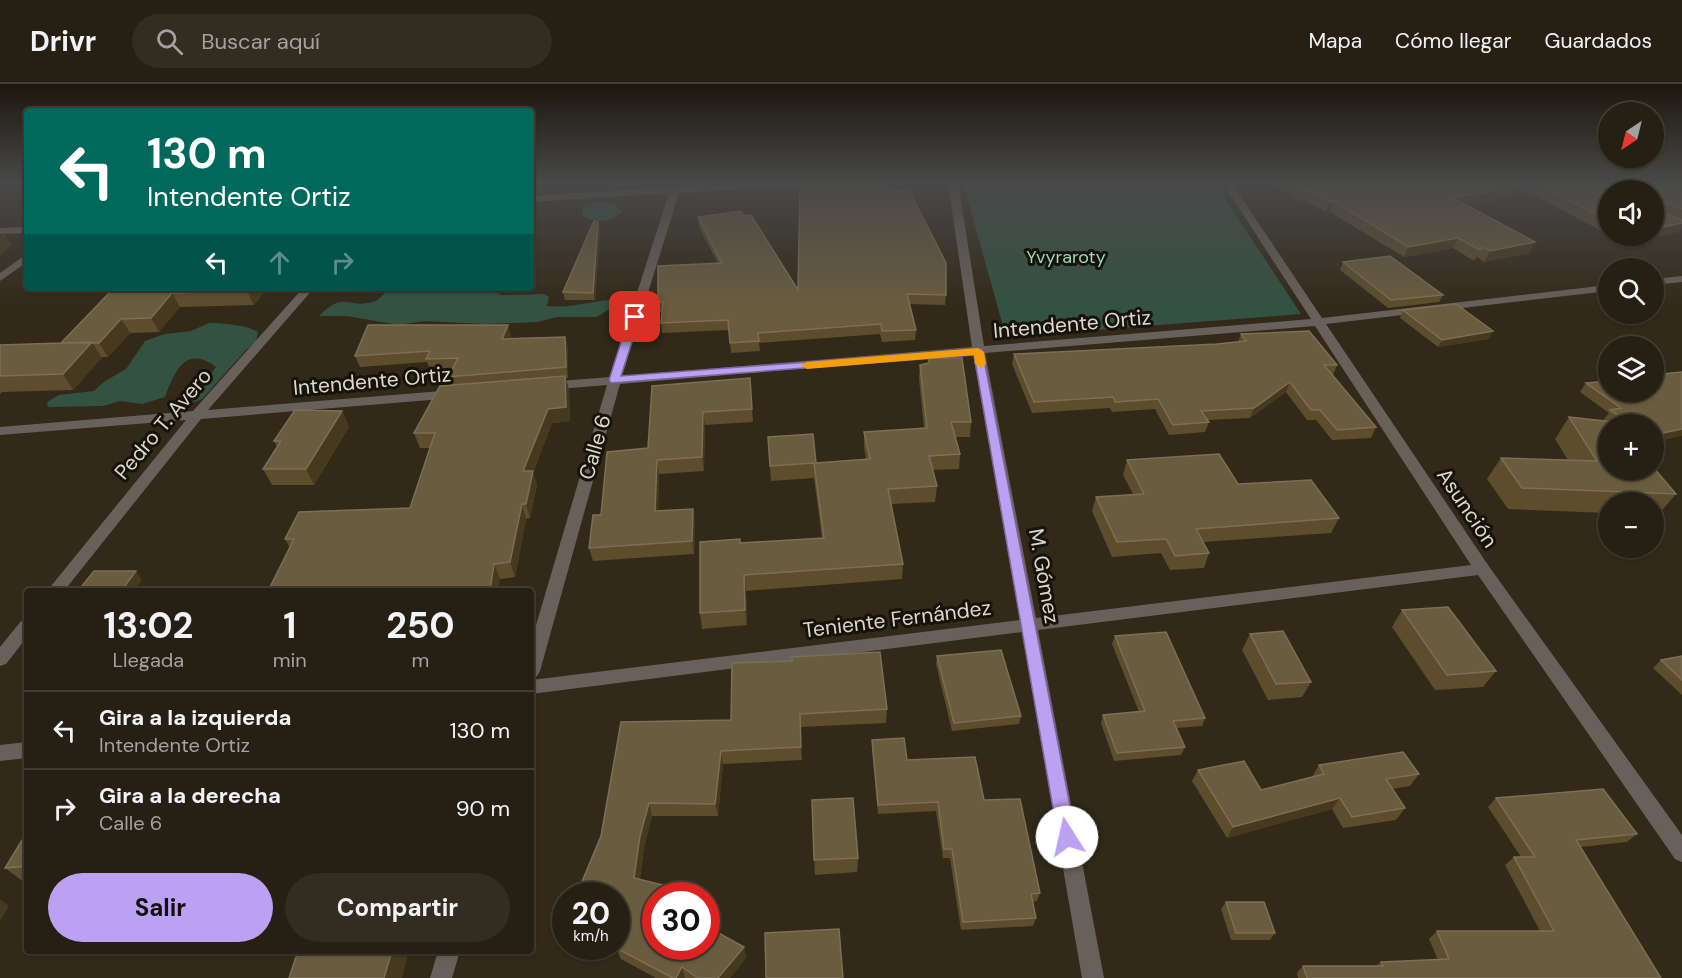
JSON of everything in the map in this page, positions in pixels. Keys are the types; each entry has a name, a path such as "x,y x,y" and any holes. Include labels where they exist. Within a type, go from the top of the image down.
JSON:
{"street":[{"name":"Calle 6","path":"534,661 615,380 664,224"},
{"name":"M. Gómez","path":"959,224 978,352 1093,978"},
{"name":"Asunción","path":"1253,224 1482,568 1682,852"},
{"path":"0,231 24,230"},
{"path":"0,279 24,259"},
{"path":"1664,281 1682,279"},
{"name":"Intendente Ortiz","path":"531,387 978,352 1318,322 1598,289"},
{"name":"Pedro T. Avero","path":"57,588 197,415 306,291"},
{"name":"Intendente Ortiz","path":"0,431 472,392"},
{"name":"Teniente Fernández","path":"534,687 1482,568"},
{"path":"0,659 24,629"},
{"path":"0,753 24,750"},
{"path":"441,978 448,954"}],"green space":[{"name":"Yvyraroty","path":"975,224 1241,224 1301,314 1006,337"},
{"path":"387,291 493,291 502,295 544,294 549,297 547,306 557,307 624,300 597,317 557,317 538,322 485,324 424,321 399,325 347,316 319,316 340,302 364,304 376,301"},
{"path":"209,323 241,326 258,332 256,342 202,399 195,402 178,399 202,385 216,367 197,359 183,364 173,378 165,397 142,404 120,401 103,406 48,407 47,402 59,395 94,391 105,381 126,369 145,341 165,334 191,331"}],"building":[{"path":"593,224 598,224 593,293 563,292"},
{"path":"702,224 756,224 798,290 799,224 926,224 946,263 946,295 907,294 916,330 882,331 881,324 758,333 759,341 730,343 728,320 661,323 663,302 658,302 658,266 722,263"},
{"path":"1371,224 1501,224 1535,242 1490,251 1482,247 1480,250 1458,238 1408,247"},
{"path":"1390,256 1443,295 1391,300 1343,262"},
{"path":"111,291 247,291 172,293 151,318 121,319 99,343 61,343"},
{"path":"1456,304 1493,331 1442,340 1403,310"},
{"path":"368,325 508,325 502,339 565,337 566,367 448,377 458,358 426,359 430,351 355,356"},
{"path":"1309,331 1337,365 1324,365 1376,427 1337,430 1320,410 1311,410 1290,382 1254,408 1201,411 1209,422 1173,425 1158,399 1115,402 1113,397 1034,402 1014,354 1217,344 1246,341 1241,334"},
{"path":"92,342 63,374 0,376 0,345"},
{"path":"929,358 962,358 971,422 951,422 960,454 929,456 937,486 888,489 903,564 744,575 745,610 700,613 700,542 740,539 740,543 824,538 814,463 770,466 768,437 813,434 816,463 870,459 864,432 927,428 920,365 929,363"},
{"path":"1682,372 1682,429 1664,433 1664,414 1616,414 1610,410 1621,408 1613,402 1664,402 1664,374"},
{"path":"565,376 566,407 548,409 523,471 533,471 526,504 522,504 510,562 494,564 490,588 270,588 294,539 285,539 299,512 410,508 435,433 414,433 440,386"},
{"path":"750,378 752,409 703,412 702,457 657,460 655,511 693,509 692,541 589,548 593,515 601,515 607,452 648,448 652,386"},
{"path":"1598,382 1598,392 1586,383"},
{"path":"295,410 342,411 306,469 263,469 281,441 274,441"},
{"path":"1569,417 1598,420 1598,480 1664,480 1676,494 1522,488 1501,458 1597,461"},
{"path":"1219,454 1238,484 1311,480 1339,518 1196,529 1209,553 1175,556 1166,539 1117,542 1096,497 1144,494 1127,460"},
{"path":"94,571 136,571 123,588 80,588"},
{"path":"1448,607 1496,671 1447,675 1402,610"},
{"path":"1283,631 1311,682 1276,684 1250,634"},
{"path":"1166,632 1205,718 1173,721 1185,747 1117,753 1103,715 1145,711 1115,636"},
{"path":"1001,650 1021,716 954,723 937,656"},
{"path":"880,652 887,709 800,714 801,747 721,751 715,804 649,803 640,836 634,878 650,882 642,882 642,960 720,960 720,934 744,947 718,978 698,978 682,967 676,978 673,978 630,955 630,882 582,882 601,836 621,722 731,720 732,663 792,661 792,657"},
{"path":"1682,656 1682,680 1661,660"},
{"path":"904,738 907,760 975,757 984,800 1020,799 1040,893 1031,894 1036,918 963,922 952,849 944,849 938,802 878,805 872,740"},
{"path":"1403,752 1419,774 1386,779 1405,808 1352,817 1340,798 1233,827 1198,770 1244,761 1261,790 1324,774 1319,765"},
{"path":"1603,789 1637,834 1576,840 1661,978 1307,978 1303,966 1383,966 1381,962 1449,959 1437,931 1554,931 1514,857 1535,857 1496,798"},
{"path":"853,798 858,858 814,860 812,800"},
{"path":"24,837 24,866 5,868"},
{"path":"1226,902 1264,902 1275,933 1236,933"},
{"path":"839,929 843,978 766,978 765,933"},
{"path":"297,954 391,954 384,978 289,978"}],"slow traffic":[{"path":"807,365 978,352 981,364"}],"route":[{"path":"635,317 615,380 978,352 1067,837"}]}
